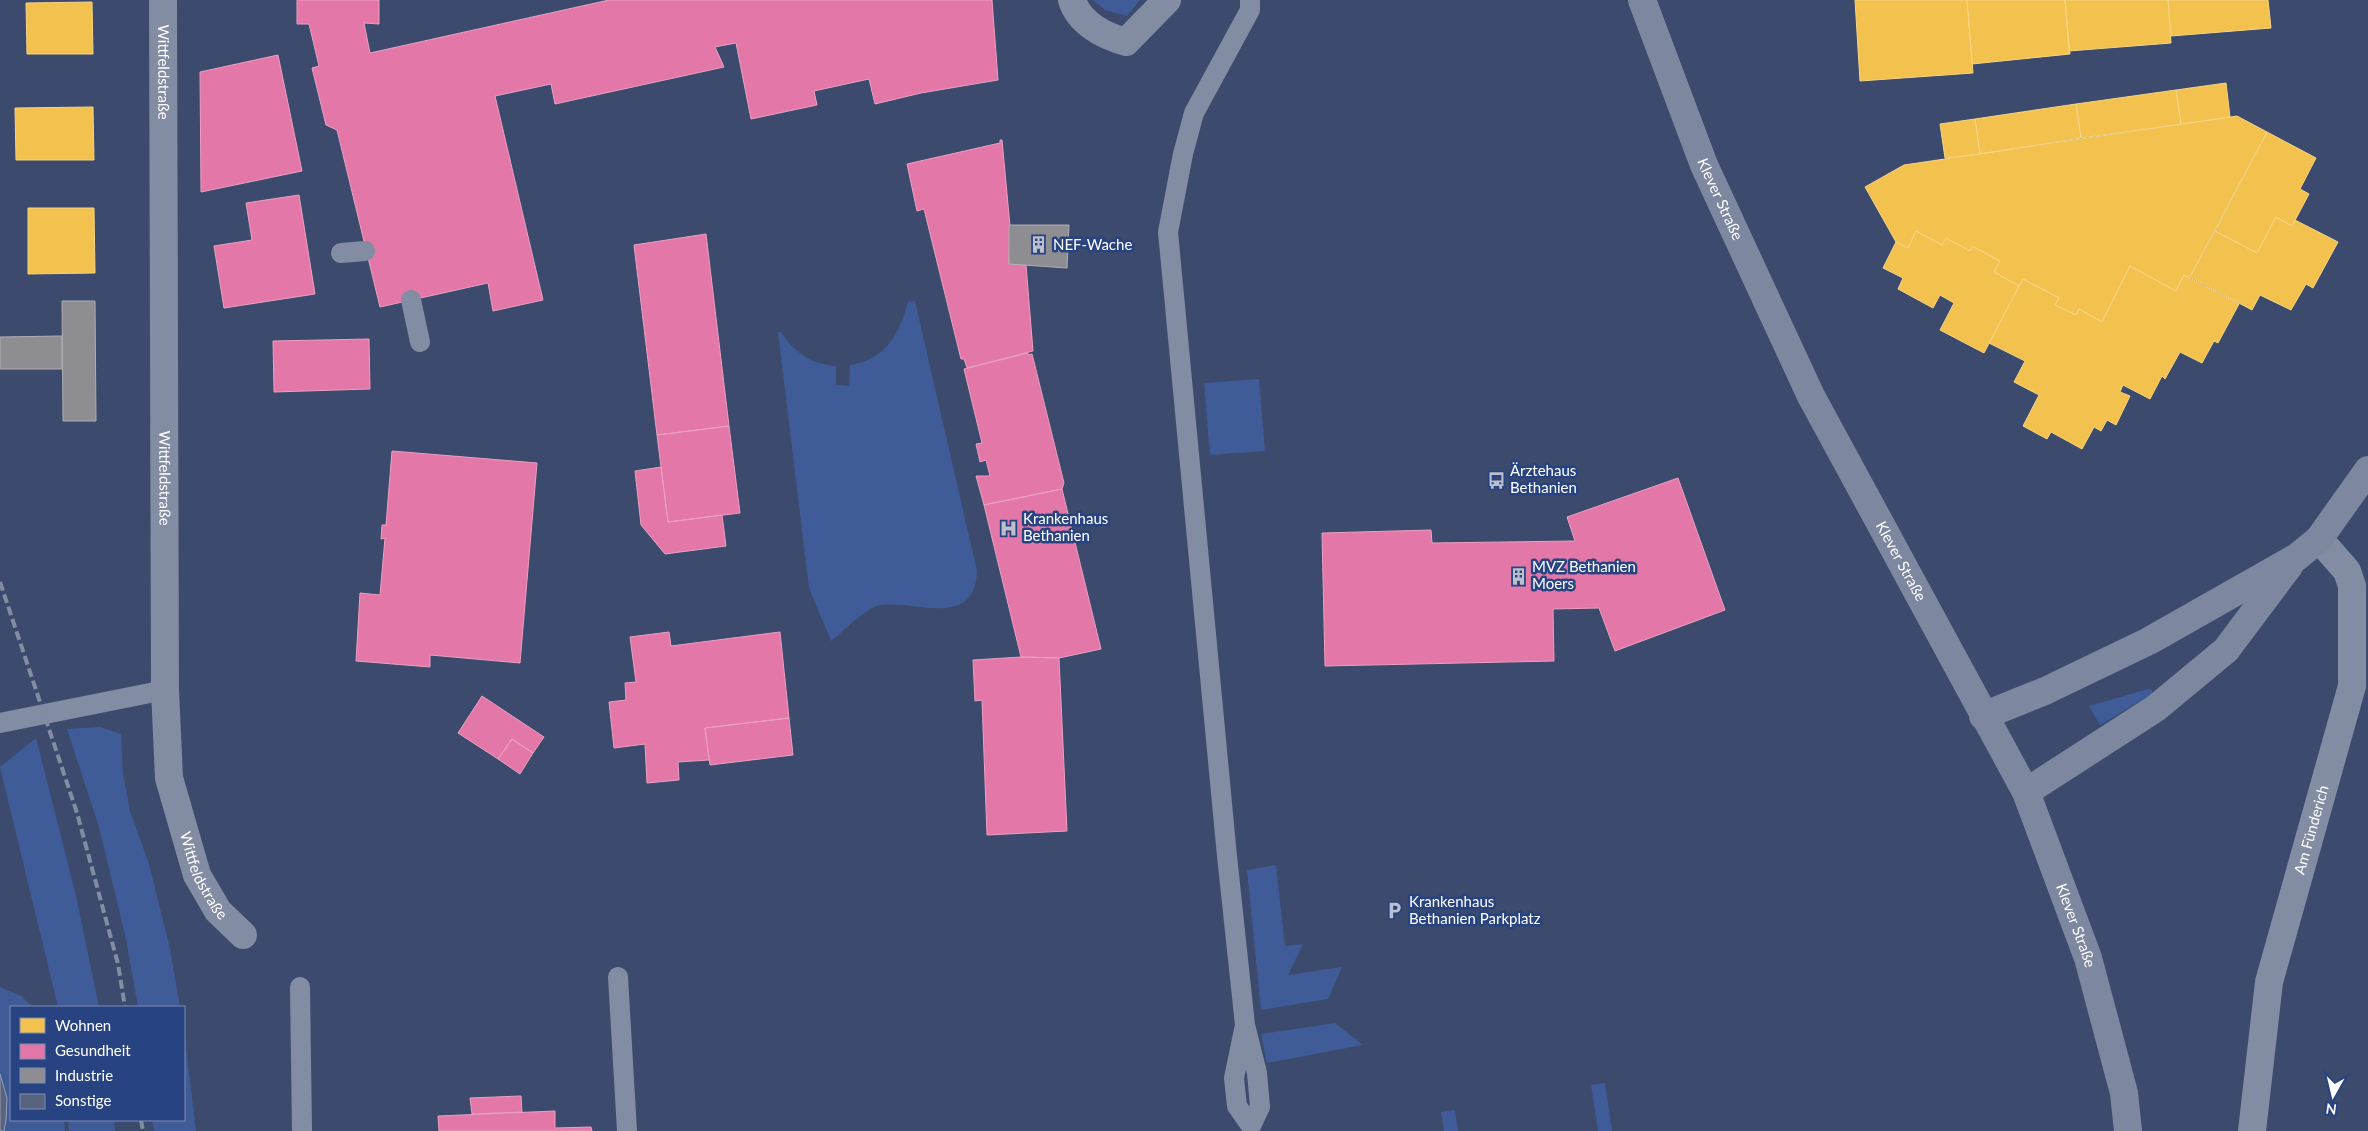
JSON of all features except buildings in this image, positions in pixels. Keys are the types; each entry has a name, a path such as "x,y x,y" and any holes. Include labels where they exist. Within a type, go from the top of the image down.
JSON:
{"main road":[{"name":"Klever Straße","path":"1642,0 1704,165 1811,396 1983,716 2026,792 2088,958 2124,1093 2128,1131"},
{"path":"1983,716 2045,690 2149,641 2297,557 2319,539 2368,470"},
{"path":"2026,792 2156,708 2226,650 2297,557"}],"street":[{"name":"Wittfeldstraße","path":"163,0 165,690 168,778 197,876 218,911 243,935"},
{"path":"1072,0 1087,23 1106,37 1126,42 1166,0"},
{"name":"Am Fünderich","path":"2252,1131 2269,982 2352,686 2352,586 2347,570 2319,539"}],"lane":[{"path":"1245,1026 1219,780 1168,232 1183,154 1194,113 1250,10 1250,0"},
{"path":"341,253 365,251"},
{"path":"411,300 420,342"},
{"path":"0,723 165,690"},
{"path":"618,977 627,1131"},
{"path":"300,987 302,1131"}],"shaded area":[{"path":"1093,0 1140,0 1127,16 1105,10"},
{"path":"915,301 977,571 974,589 966,600 955,606 927,608 881,605 875,607 862,615 831,641 809,588 778,332 781,332 792,346 804,356 819,363 836,366 836,385 849,386 850,365 862,362 882,351 895,335 908,302"},
{"path":"1259,379 1265,451 1210,455 1204,383"},
{"path":"2148,689 2152,690 2152,694 2100,725 2089,706"},
{"path":"100,727 121,734 123,774 130,811 149,864 170,949 180,1006 138,1006 126,939 99,827 67,729"},
{"path":"36,738 76,896 99,1006 58,1006 0,767"},
{"path":"1276,865 1285,946 1303,944 1288,975 1342,967 1328,999 1261,1010 1247,870"},
{"path":"0,987 21,996 32,1006 10,1006 10,1121 64,1121 65,1131 0,1131"},
{"path":"1335,1023 1363,1045 1267,1063 1261,1034"},
{"path":"185,1040 196,1131 154,1131 152,1121 185,1121"},
{"path":"1605,1083 1612,1131 1598,1131 1591,1085"},
{"path":"1455,1110 1458,1131 1444,1131 1441,1112"},
{"path":"68,1121 114,1121 115,1131 69,1131"}],"railway":[{"path":"0,582 77,813 118,964 125,1006"},
{"path":"141,1121 143,1131"}],"place":[{"name":"NEF-Wache","path":"1039,245"},
{"name":"Ärztehaus Bethanien","path":"1496,480"},
{"name":"Krankenhaus Bethanien","path":"1009,528"},
{"name":"MVZ Bethanien Moers","path":"1518,576"},
{"name":"Krankenhaus Bethanien Parkplatz","path":"1395,911"}]}
